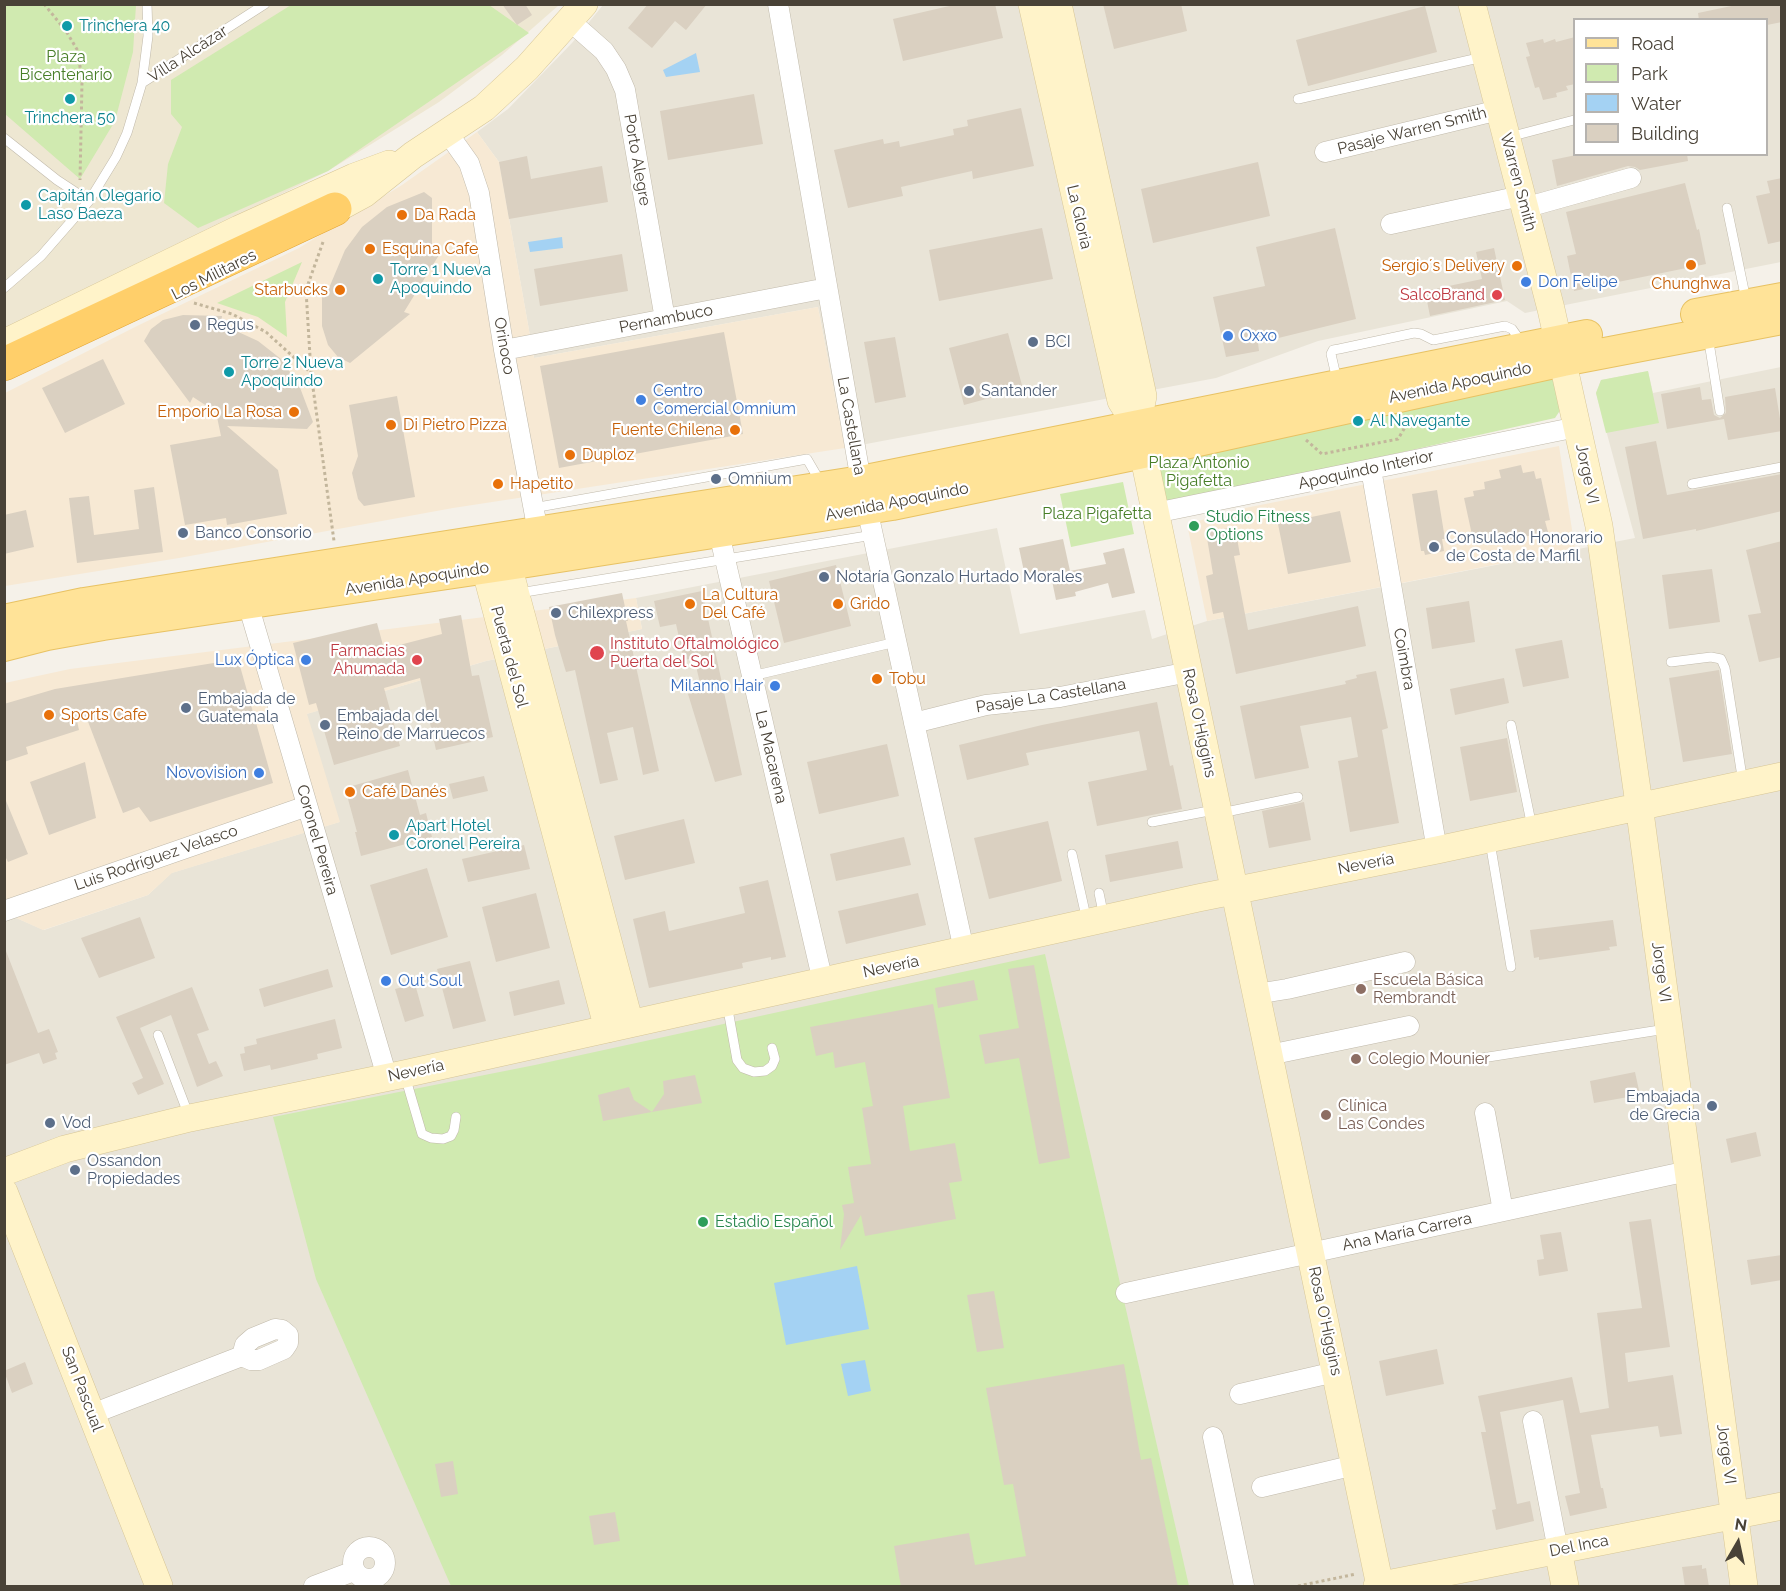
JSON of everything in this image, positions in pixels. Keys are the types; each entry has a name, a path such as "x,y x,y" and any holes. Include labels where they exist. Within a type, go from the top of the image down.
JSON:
{"highway":[{"path":"4,364 335,209"}],"main road":[{"name":"Avenida Apoquindo","path":"1140,440 1560,350 1747,304 1782,298"},
{"name":"Avenida Apoquindo","path":"4,646 47,635 103,625 496,567 722,547 867,508 1140,440 1338,385 1436,352 1525,347 1560,350 1707,333 1782,320"},
{"name":"Avenida Apoquindo","path":"4,620 84,603 535,520 824,487 867,508"}],"street":[{"name":"La Castellana","path":"778,4 867,508 964,950"},
{"name":"La Gloria","path":"1032,4 1114,317"},
{"name":"La Gloria","path":"1058,4 1114,317 1121,401 1140,440"},
{"name":"Warren Smith","path":"1472,4 1560,350"},
{"name":"Los Militares","path":"4,379 250,257 364,194 413,155 484,108 508,88 577,13"},
{"name":"Porto Alegre","path":"577,13 596,44 616,69 625,90 665,319"},
{"name":"Pasaje Warren Smith","path":"1325,152 1499,110"},
{"name":"Orinoco","path":"447,132 469,163 477,185 535,520"},
{"name":"Los Militares","path":"4,343 250,224 354,177 413,155"},
{"path":"1391,224 1523,202 1631,178"},
{"name":"Pernambuco","path":"504,350 827,288"},
{"name":"Jorge VI","path":"1560,350 1599,526 1744,1587"},
{"name":"Apoquindo Interior","path":"1155,513 1577,427"},
{"name":"Rosa O'Higgins","path":"1140,440 1379,1586"},
{"name":"Coimbra","path":"1371,469 1437,850"},
{"name":"La Macarena","path":"722,547 823,982"},
{"name":"Puerta del Sol","path":"496,567 619,1026"},
{"name":"Coronel Pereira","path":"248,604 307,806 395,1075"},
{"name":"Pasaje La Castellana","path":"914,723 986,705 1060,697 1189,672"},
{"name":"Nevería","path":"4,1172 65,1149 190,1118 1234,891 1782,776"},
{"name":"Luis Rodríguez Velasco","path":"4,911 307,806"},
{"path":"1256,993 1287,989 1405,962"},
{"path":"1269,1055 1409,1026"},
{"path":"1485,1113 1503,1211"},
{"name":"Ana María Carrera","path":"1126,1293 1688,1171"},
{"name":"San Pascual","path":"4,1192 159,1587"},
{"path":"92,1414 242,1356"},
{"path":"1240,1394 1335,1372"},
{"path":"1533,1421 1565,1587"},
{"path":"1213,1437 1244,1587"},
{"path":"1262,1487 1355,1465"},
{"name":"Del Inca","path":"1379,1586 1782,1506"},
{"path":"314,1587 354,1571"}],"lane":[{"path":"4,288 41,256 89,201 116,157 130,125 142,83 148,36 147,4"},
{"name":"Villa Alcázar","path":"142,83 265,4"},
{"path":"1298,99 1485,56"},
{"path":"1506,138 1573,121"},
{"path":"4,138 49,174 89,201"},
{"path":"1727,208 1747,304"},
{"path":"1707,333 1720,411"},
{"path":"1692,484 1782,467"},
{"path":"505,596 722,547"},
{"path":"752,676 896,642"},
{"path":"1671,662 1712,657 1721,659 1725,668 1743,784"},
{"path":"1511,724 1532,830"},
{"path":"1152,822 1298,797"},
{"path":"1490,839 1511,967"},
{"path":"1072,854 1096,921"},
{"path":"1096,921 1099,893"},
{"path":"726,1002 737,1060 743,1068 754,1072 765,1071 772,1066 775,1059 772,1048"},
{"path":"1482,1058 1669,1029"},
{"path":"158,1035 190,1118"},
{"path":"395,1075 422,1134 431,1138 443,1139 451,1136 456,1117"}],"path":[{"path":"44,4 66,31 78,51 82,82 80,179 89,201"},
{"path":"334,541 311,373 306,290 335,209"},
{"path":"172,296 232,315 266,332 311,373"},
{"path":"1306,439 1322,454 1398,439 1410,419"}],"shaded area":[{"path":"5,5 559,5 502,55 439,102 328,171 5,331"},
{"path":"603,5 1781,5 1781,262 1525,313 1507,301 1318,341 1216,378 845,448 818,307 534,358 499,162 477,132 508,109 572,43"},
{"path":"477,132 499,162 534,358 818,307 845,448 453,508 179,558 5,586 5,393 299,248 402,185"},
{"path":"1781,367 1781,1586 5,1586 5,921 14,917 44,930 148,895 171,873 339,822 306,714 486,661 642,629 636,598 997,528 1020,634 1145,610 1152,639 1207,621 1635,538 1596,393 1601,380 1648,371 1653,393"},
{"path":"1559,446 1575,549 1207,621 1187,524 1245,508"},
{"path":"636,598 642,629 486,661 307,714 340,822 172,873 148,895 43,930 14,917 5,921 5,683 70,669"}],"green space":[{"name":"Plaza Bicentenario","path":"5,4 136,5 133,52 115,121 80,179 5,114"},
{"path":"291,5 489,5 529,33 328,171 198,228 164,203 168,164 182,127 171,114 171,80"},
{"path":"302,262 285,302 287,337 258,317 217,303"},
{"path":"1648,371 1659,423 1606,433 1596,393 1601,380"},
{"name":"Plaza Antonio Pigafetta","path":"1552,377 1561,409 1555,418 1170,504 1162,500 1154,464"},
{"name":"Plaza Pigafetta","path":"1123,482 1134,534 1071,547 1060,494"},
{"name":"Estadio Español","path":"1045,954 1189,1586 451,1586 316,1279 273,1117 535,1065"}],"water":[{"path":"696,53 700,72 666,77 663,70"},
{"path":"562,237 563,248 530,252 528,242"},
{"name":"Estadio Español","path":"857,1266 869,1329 786,1345 774,1283"},
{"path":"865,1360 871,1391 848,1396 841,1364"}],"building":[{"path":"502,4 525,4 532,15 517,25"},
{"path":"648,4 707,4 686,30 675,21 652,48 628,28"},
{"path":"958,4 995,4 1003,38 903,61 893,19"},
{"path":"1103,4 1181,4 1187,31 1114,49"},
{"path":"1741,4 1782,4 1782,22 1768,25 1768,18 1699,18 1698,13"},
{"path":"1425,6 1437,52 1308,86 1296,40"},
{"path":"1573,38 1573,84 1566,86 1568,90 1556,93 1557,97 1543,100 1539,87 1535,88 1526,57 1530,56 1526,43 1543,39 1544,43 1555,39 1556,42"},
{"path":"754,94 763,144 668,160 660,111"},
{"path":"1021,108 1034,166 973,179 972,171 901,187 903,196 848,208 834,150 883,139 884,144 899,141 900,147 954,135 953,129 968,126 967,120"},
{"path":"527,156 531,179 602,166 608,202 509,219 499,162"},
{"path":"1573,156 1687,156 1688,161 1640,170 1628,166 1557,186 1552,160"},
{"path":"1258,162 1270,216 1153,243 1141,189"},
{"path":"1782,178 1782,241 1768,244 1756,196 1770,193 1767,181"},
{"path":"1685,183 1697,230 1699,229 1706,264 1574,291 1567,256 1576,254 1566,212"},
{"name":"Torre 1 Nueva Apoquindo","path":"424,192 432,198 432,254 439,255 404,312 410,314 350,363 338,357 328,345 322,326 322,287 329,288 345,250 362,227 387,207"},
{"path":"1042,228 1053,279 939,301 929,250"},
{"path":"1335,228 1356,319 1258,343 1259,351 1226,357 1213,297 1265,286 1256,247"},
{"path":"1494,248 1505,300 1430,316 1425,291 1482,279 1476,252"},
{"path":"622,254 628,291 540,306 534,269"},
{"path":"183,315 222,316 221,324 258,341 281,359 299,385 313,422 307,429 227,426 278,470 287,514 227,525 226,518 185,525 170,445 221,436 216,412 193,397 190,403 144,341 151,329 163,320"},
{"name":"Centro Comercial Omnium","path":"724,332 743,434 559,468 540,366"},
{"path":"1008,333 1023,389 964,405 949,348"},
{"path":"895,337 906,397 875,403 864,342"},
{"path":"103,359 125,404 65,433 42,388"},
{"path":"1700,387 1702,400 1711,399 1714,415 1720,418 1726,413 1725,397 1775,388 1782,431 1728,440 1724,419 1667,429 1661,394"},
{"path":"397,396 415,497 364,506 358,499 352,473 358,456 349,405"},
{"path":"1656,441 1667,495 1782,474 1782,511 1696,531 1696,529 1643,539 1625,447"},
{"path":"1521,465 1523,473 1534,471 1536,479 1541,478 1550,520 1545,521 1548,532 1494,543 1492,537 1483,540 1481,533 1472,535 1464,498 1474,496 1473,491 1485,489 1484,482 1501,478 1499,470"},
{"path":"154,487 163,552 77,563 69,498 89,496 94,535 139,529 134,490"},
{"path":"1437,490 1445,539 1442,539 1444,551 1425,555 1424,551 1421,551 1412,494"},
{"path":"26,510 34,547 4,554 4,515"},
{"path":"1340,511 1351,562 1288,574 1278,524"},
{"path":"1235,527 1240,555 1234,556 1248,630 1358,606 1366,646 1236,674 1223,612 1213,614 1206,576 1213,574 1206,532"},
{"path":"1063,539 1070,571 1106,564 1103,553 1124,548 1135,593 1112,598 1108,583 1075,592 1076,596 1056,600 1051,576 1026,581 1019,548"},
{"path":"1782,541 1782,657 1759,662 1748,615 1761,613 1746,550"},
{"path":"836,565 851,626 784,643 769,581"},
{"path":"1712,569 1720,622 1669,629 1662,575"},
{"path":"702,591 742,775 715,782 688,694 702,691 694,658 684,660 676,624 660,627 654,601"},
{"path":"622,593 659,771 643,775 633,727 607,733 618,780 600,784 575,670 566,672 549,607"},
{"path":"1469,601 1475,642 1432,649 1426,608"},
{"path":"461,615 472,676 479,675 493,737 436,750 420,678 384,688 400,746 334,765 316,703 309,705 293,643 377,623 384,649 442,634 439,619"},
{"path":"1562,640 1569,678 1523,687 1515,649"},
{"path":"238,659 273,783 150,822 139,807 123,813 87,719 77,721 79,730 26,747 28,754 4,762 4,704 55,689"},
{"path":"1719,670 1732,754 1683,762 1669,678"},
{"path":"1376,671 1388,728 1382,730 1399,823 1350,832 1338,761 1358,757 1351,717 1300,726 1309,768 1255,779 1240,706 1346,684 1345,681 1357,678 1356,675"},
{"path":"1504,678 1509,703 1455,715 1450,689"},
{"path":"1157,702 1170,766 1173,765 1182,809 1097,826 1088,782 1147,770 1139,731 1026,753 1029,765 967,780 959,745 1042,725"},
{"path":"1507,738 1517,792 1470,801 1460,747"},
{"path":"887,744 899,796 819,814 807,762"},
{"path":"85,762 96,818 49,835 30,782"},
{"path":"408,770 420,815 426,813 432,837 361,856 345,788"},
{"path":"484,776 488,791 453,799 449,784"},
{"path":"4,796 28,854 8,862 4,854"},
{"path":"1304,802 1311,840 1269,848 1262,811"},
{"path":"684,819 695,863 625,880 614,836"},
{"path":"1048,821 1062,881 989,899 974,838"},
{"path":"904,837 911,865 836,881 830,854"},
{"path":"1178,841 1183,868 1110,882 1105,855"},
{"path":"524,845 530,869 468,882 462,859"},
{"path":"427,868 448,937 391,955 370,885"},
{"path":"768,880 786,957 771,960 771,957 742,963 743,968 649,988 633,919 665,911 669,931 745,913 739,887"},
{"path":"536,893 550,948 496,962 482,907"},
{"path":"918,893 926,925 846,944 838,911"},
{"path":"140,917 155,958 99,978 81,938"},
{"path":"1613,920 1617,946 1609,947 1610,950 1539,960 1539,957 1534,958 1530,930"},
{"path":"4,946 38,1033 49,1029 58,1052 55,1053 57,1059 43,1064 39,1053 4,1065"},
{"path":"470,961 486,1021 453,1029 437,969"},
{"path":"1034,965 1070,1158 1039,1164 1019,1058 985,1064 979,1035 1019,1028 1008,969"},
{"path":"328,969 333,987 264,1007 259,989"},
{"path":"559,980 565,1004 514,1016 509,992"},
{"path":"974,980 978,1000 938,1008 935,988"},
{"path":"415,984 424,1016 405,1022 395,989"},
{"path":"192,987 209,1030 197,1034 209,1064 216,1061 223,1076 197,1087 171,1015 140,1028 164,1084 138,1095 132,1083 143,1078 116,1017"},
{"path":"933,1004 950,1098 903,1106 910,1151 955,1143 962,1181 949,1183 956,1219 865,1236 861,1215 840,1250 844,1214 842,1205 854,1203 848,1167 871,1164 862,1108 873,1106 865,1062 835,1068 833,1052 816,1056 810,1027"},
{"path":"335,1019 342,1048 317,1054 318,1059 271,1070 270,1065 244,1071 240,1054 245,1053 244,1047 257,1044 256,1039"},
{"path":"1635,1072 1640,1095 1594,1103 1590,1081"},
{"path":"695,1075 702,1103 652,1112 664,1094 663,1081"},
{"path":"629,1087 634,1100 652,1112 603,1121 598,1095"},
{"path":"1756,1132 1761,1156 1731,1163 1726,1139"},
{"path":"1651,1219 1670,1347 1625,1353 1628,1382 1673,1375 1682,1434 1660,1437 1658,1426 1591,1435 1607,1508 1570,1516 1565,1496 1580,1493 1563,1400 1500,1412 1517,1504 1530,1501 1534,1521 1496,1530 1492,1510 1496,1509 1481,1432 1486,1432 1478,1396 1572,1377 1580,1413 1609,1408 1597,1313 1642,1308 1629,1222"},
{"path":"1561,1232 1568,1271 1539,1276 1537,1260 1544,1259 1540,1235"},
{"path":"1782,1255 1782,1280 1751,1285 1747,1260"},
{"path":"994,1291 1004,1348 977,1352 967,1295"},
{"path":"1437,1349 1444,1384 1386,1396 1379,1361"},
{"path":"25,1362 33,1384 12,1393 4,1371"},
{"path":"1124,1364 1141,1460 1151,1458 1178,1587 901,1587 894,1546 969,1533 975,1565 1026,1556 1013,1484 1004,1485 986,1388"},
{"path":"453,1461 458,1494 441,1497 435,1464"},
{"path":"615,1512 620,1541 594,1545 589,1516"},
{"path":"1702,1565 1702,1569 1706,1568 1709,1587 1685,1587 1682,1567"}],"place":[{"name":"Trinchera 40","path":"67,26"},
{"name":"Trinchera 50","path":"70,99"},
{"name":"Capitán Olegario Laso Baeza","path":"26,205"},
{"name":"Da Rada","path":"402,215"},
{"name":"Esquina Cafe","path":"370,249"},
{"name":"Chunghwa","path":"1691,265"},
{"name":"Sergio´s Delivery","path":"1517,266"},
{"name":"Torre 1 Nueva Apoquindo","path":"378,279"},
{"name":"Don Felipe","path":"1526,282"},
{"name":"Starbucks","path":"340,290"},
{"name":"SalcoBrand","path":"1497,295"},
{"name":"Regus","path":"195,325"},
{"name":"Oxxo","path":"1228,336"},
{"name":"BCI","path":"1033,342"},
{"name":"Torre 2 Nueva Apoquindo","path":"229,372"},
{"name":"Santander","path":"969,391"},
{"name":"Centro Comercial Omnium","path":"641,400"},
{"name":"Emporio La Rosa","path":"294,412"},
{"name":"Al Navegante","path":"1358,421"},
{"name":"Di Pietro Pizza","path":"391,425"},
{"name":"Fuente Chilena","path":"735,430"},
{"name":"Duploz","path":"570,455"},
{"name":"Omnium","path":"716,479"},
{"name":"Hapetito","path":"498,484"},
{"name":"Studio Fitness Options","path":"1194,526"},
{"name":"Banco Consorio","path":"183,533"},
{"name":"Consulado Honorario de Costa de Marfil","path":"1434,547"},
{"name":"Notaría Gonzalo Hurtado Morales","path":"824,577"},
{"name":"La Cultura Del Café","path":"690,604"},
{"name":"Grido","path":"838,604"},
{"name":"Chilexpress","path":"556,613"},
{"name":"Instituto Oftalmológico Puerta del Sol","path":"597,653"},
{"name":"Lux Óptica","path":"306,660"},
{"name":"Farmacias Ahumada","path":"417,660"},
{"name":"Tobu","path":"877,679"},
{"name":"Milanno Hair","path":"775,686"},
{"name":"Embajada de Guatemala","path":"186,708"},
{"name":"Sports Cafe","path":"49,715"},
{"name":"Embajada del Reino de Marruecos","path":"325,725"},
{"name":"Novovision","path":"259,773"},
{"name":"Café Danés","path":"350,792"},
{"name":"Apart Hotel Coronel Pereira","path":"394,835"},
{"name":"Out Soul","path":"386,981"},
{"name":"Escuela Básica Rembrandt","path":"1361,989"},
{"name":"Colegio Mounier","path":"1356,1059"},
{"name":"Embajada de Grecia","path":"1712,1106"},
{"name":"Clínica Las Condes","path":"1326,1115"},
{"name":"Vod","path":"50,1123"},
{"name":"Ossandon Propiedades","path":"75,1170"},
{"name":"Estadio Español","path":"703,1222"}]}
